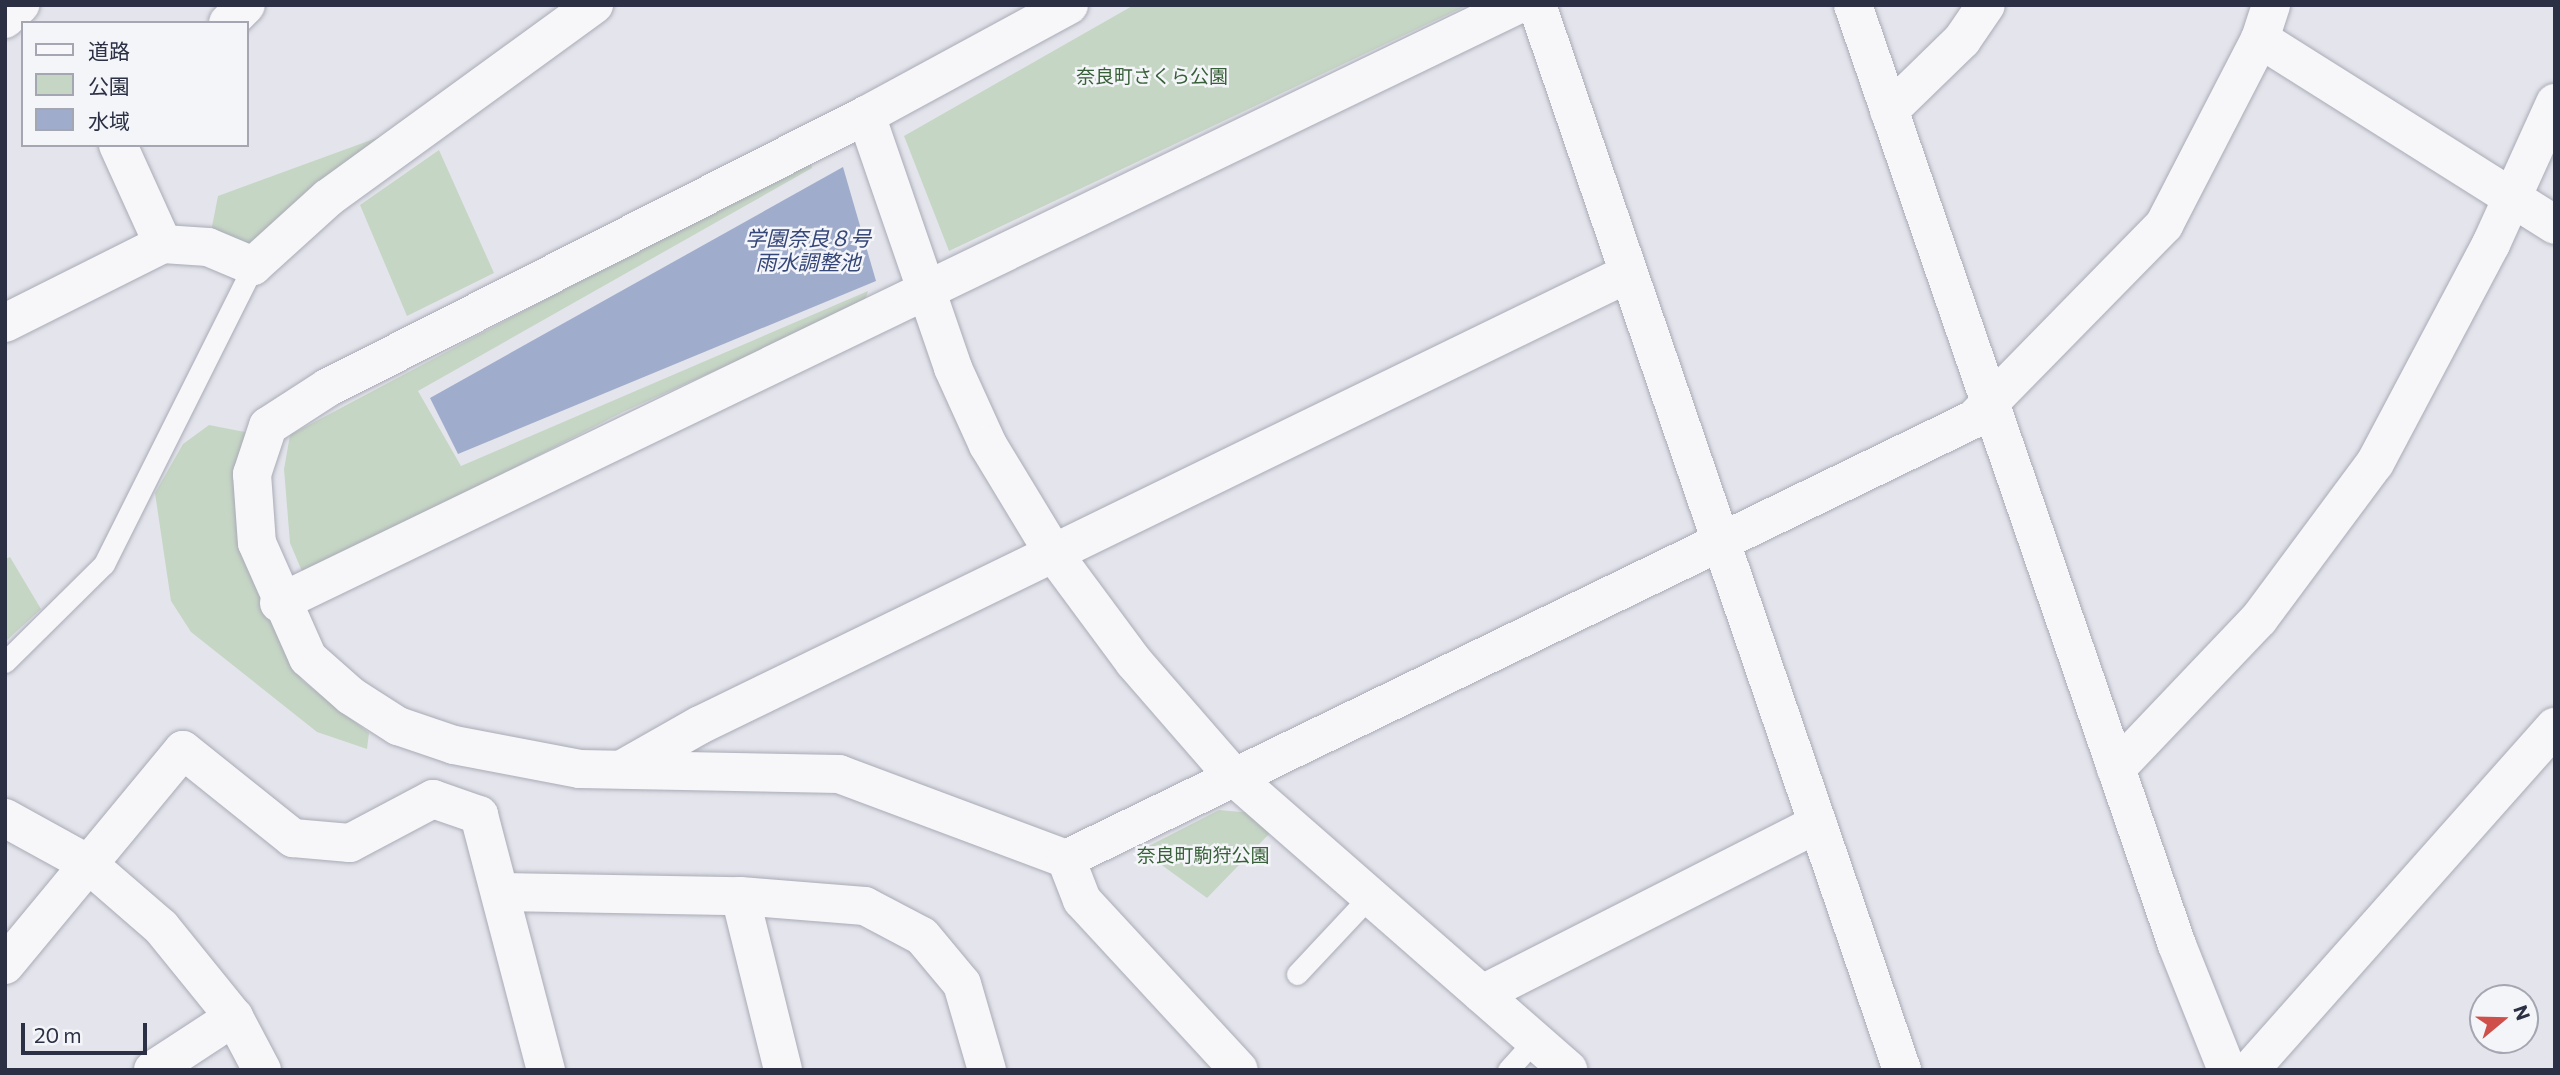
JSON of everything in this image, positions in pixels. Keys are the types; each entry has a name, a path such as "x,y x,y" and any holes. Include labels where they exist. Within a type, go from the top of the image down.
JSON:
{"street":[{"path":"5,19 20,5"},
{"path":"230,21 246,5"},
{"path":"5,323 163,244 208,247 253,266 328,198 594,5"},
{"path":"1069,5 866,115 327,388 268,426 252,474 257,543 279,603 308,658 351,696 398,726 512,757 580,769 839,774 1066,859 1720,542 1991,406 2164,225 2265,22 2510,197 2555,225"},
{"path":"279,603 923,289 1517,5"},
{"path":"1537,5 1625,275 1902,1070"},
{"path":"1853,5 2116,769 2206,1024 2227,1070"},
{"path":"1889,111 1962,40 1986,5"},
{"path":"2116,769 2259,619 2319,545 2375,463 2555,103"},
{"path":"866,115 923,289 988,445 1054,554 1134,662 1236,778 1568,1070"},
{"path":"119,147 163,244"},
{"path":"624,768 700,725 1625,275"},
{"path":"2250,1070 2555,727"},
{"path":"5,965 183,750 293,838 350,843 433,799 479,816 546,1070"},
{"path":"5,818 87,863 161,927 234,1017 262,1070"},
{"path":"1482,994 1817,824"},
{"path":"1066,859 1082,900 1239,1070"},
{"path":"501,892 740,896 865,906 922,936 962,984 987,1070"},
{"path":"740,896 783,1070"},
{"path":"152,1070 234,1017"}],"lane":[{"path":"5,662 104,564 253,266"},
{"path":"1297,974 1370,896"},
{"path":"1508,1070 1535,1040"}],"green space":[{"name":"奈良町さくら公園","path":"1134,5 1468,5 949,251 904,136"},
{"path":"445,113 253,266 208,247 218,196"},
{"path":"439,150 494,273 407,316 360,205"},
{"path":"810,159 812,168 418,391 461,466 868,291 864,304 623,412 304,576 290,543 284,469 290,435"},
{"path":"209,425 250,433 241,486 253,582 302,680 369,733 367,749 317,732 191,632 171,601 155,493 183,444"},
{"path":"10,557 41,609 5,642 5,559"},
{"name":"奈良町駒狩公園","path":"1219,810 1252,813 1271,832 1207,898 1141,850"}],"water":[{"name":"学園奈良８号 雨水調整池","path":"843,167 876,281 458,454 430,398"}]}
